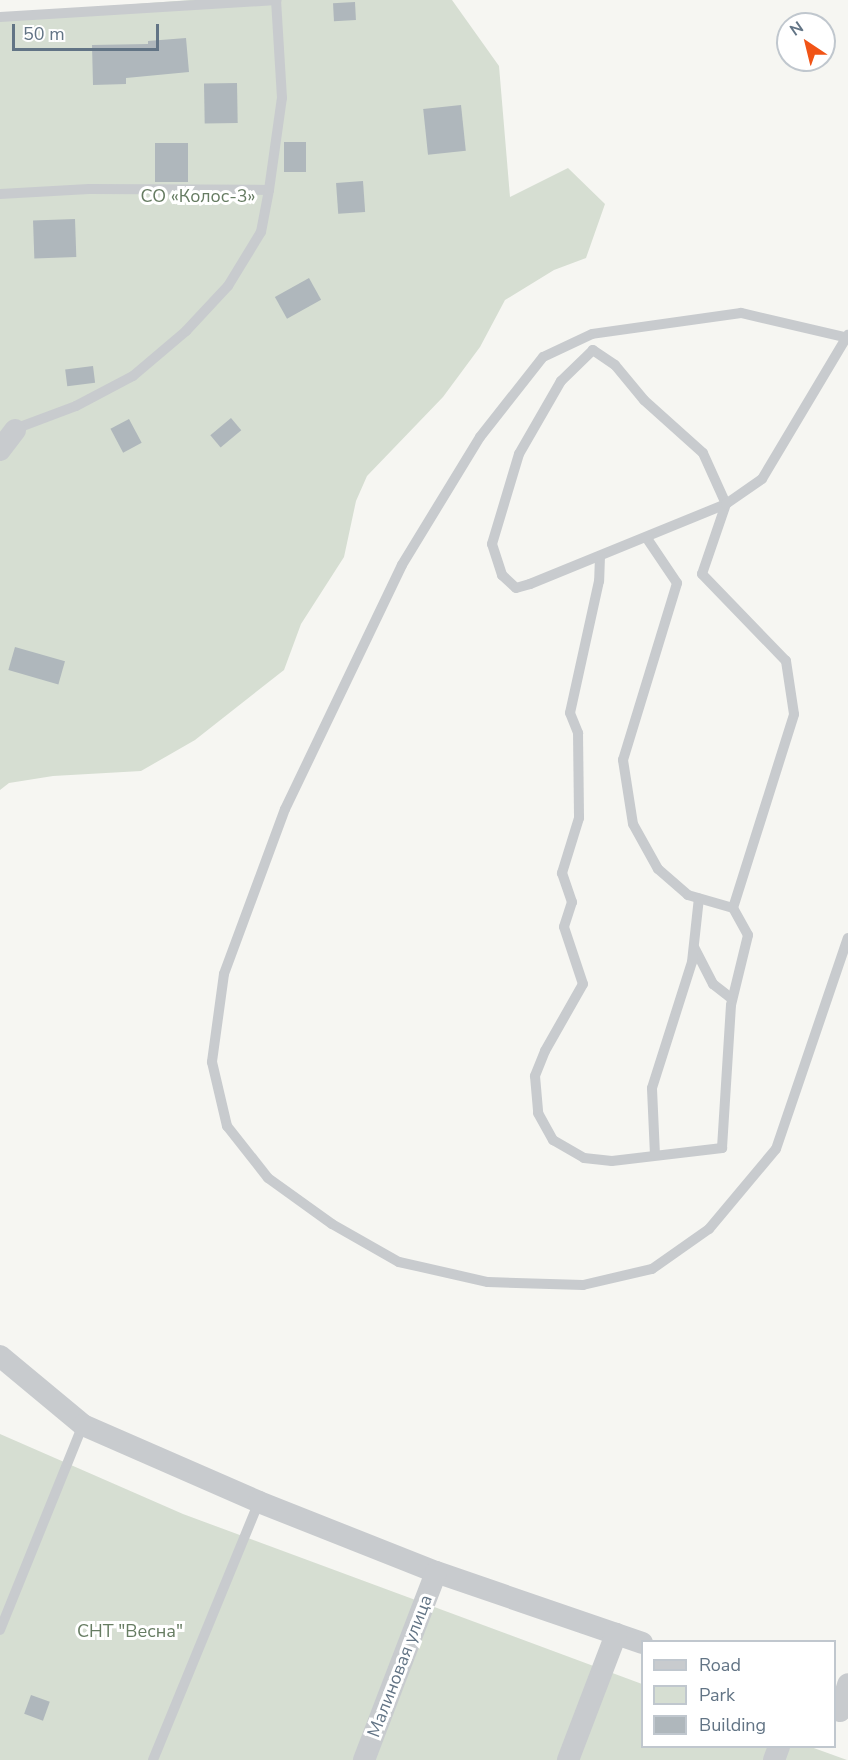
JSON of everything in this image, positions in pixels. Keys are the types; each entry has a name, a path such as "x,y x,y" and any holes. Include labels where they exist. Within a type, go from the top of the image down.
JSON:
{"street":[{"path":"0,450 7,431"},
{"path":"0,1356 83,1425 259,1502 436,1572 641,1643"},
{"name":"Малиновая улица","path":"364,1760 436,1572"},
{"path":"568,1760 616,1634"},
{"path":"841,1711 848,1684"}],"lane":[{"path":"0,17 276,0 282,98 261,232 228,286 186,331 133,376 76,406 7,431"},
{"path":"0,194 89,189 269,190"},
{"path":"592,334 593,350 561,381 519,454 492,544 502,575 516,588 726,504 762,478 848,337 741,314 592,334 543,357 480,437 402,565 285,809 224,974 212,1062 227,1126 268,1178 332,1224 399,1262 488,1282 583,1285 652,1269 709,1229 776,1149 848,938"},
{"path":"593,350 615,365 644,400 703,453 726,504 702,574 786,661 794,714 733,908"},
{"path":"600,555 599,581 570,713 578,733 579,818 562,873 572,902 564,927 583,984 545,1051 535,1076 538,1113 553,1140 584,1158 612,1161 722,1148 732,999 748,935 733,908 688,895 658,869 633,824 623,760 676,583 646,537"},
{"path":"656,1155 652,1088 692,962 699,898"},
{"path":"694,946 713,984 732,999"},
{"path":"0,1630 83,1425"},
{"path":"153,1760 259,1502"}],"green space":[{"name":"СО «Колос-3»","path":"190,0 452,0 499,66 510,197 568,168 605,204 586,258 554,270 505,300 480,347 443,397 367,476 356,501 344,557 301,624 284,670 195,740 141,771 53,776 9,783 0,790 0,14"},
{"name":"СНТ \"Весна\"","path":"0,1434 183,1514 641,1684 641,1748 814,1748 847,1760 0,1760"}],"building":[{"path":"355,2 356,20 334,21 333,3"},
{"path":"186,38 189,72 126,78 126,84 93,85 92,45 148,44 148,41"},
{"path":"237,83 238,123 205,124 204,84"},
{"path":"461,105 466,151 428,155 423,109"},
{"path":"284,142 306,142 306,172 284,172"},
{"path":"155,143 188,143 188,182 155,182"},
{"path":"363,181 365,212 338,214 336,183"},
{"path":"75,219 76,257 34,258 33,220"},
{"path":"309,278 321,300 287,319 275,297"},
{"path":"93,366 95,383 67,386 65,369"},
{"path":"231,418 241,430 221,448 210,435"},
{"path":"129,419 142,443 123,453 110,429"},
{"path":"15,647 65,661 58,684 8,670"},
{"path":"31,1695 50,1702 43,1721 24,1714"}]}
